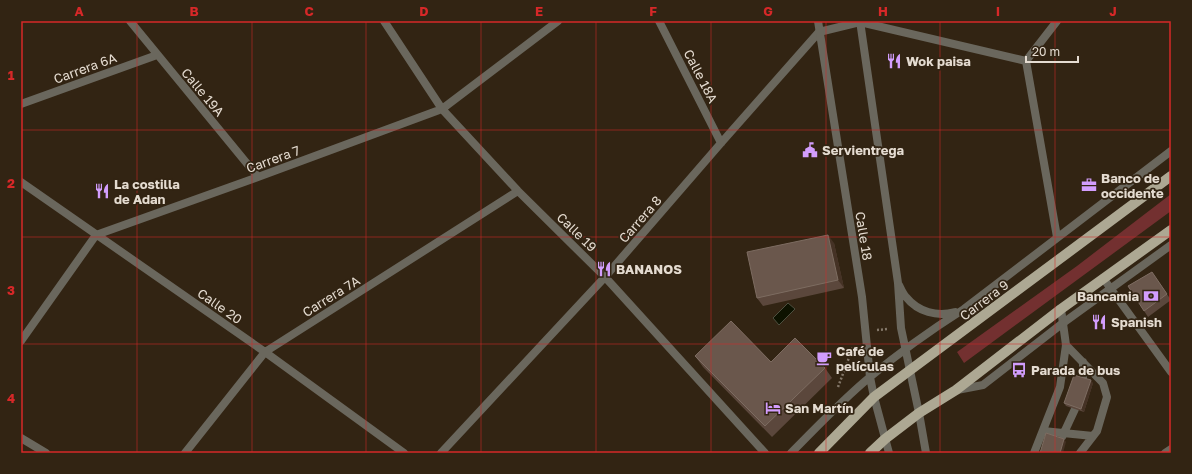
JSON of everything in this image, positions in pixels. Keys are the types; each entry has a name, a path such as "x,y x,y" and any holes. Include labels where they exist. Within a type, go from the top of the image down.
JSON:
{"main road":[{"name":"Carrera 9","path":"819,453 874,397 1171,176"},
{"path":"870,453 885,439 919,413 956,390 1061,309 1171,230"}],"street":[{"name":"Calle 19A","path":"130,21 258,177"},
{"name":"Calle 19","path":"384,21 442,109 518,191 605,277 765,453"},
{"name":"Carrera 7","path":"96,235 442,109 558,21"},
{"name":"Calle 18A","path":"659,21 721,143"},
{"name":"Calle 18","path":"818,21 862,297 870,377 889,453"},
{"name":"Calle 18","path":"860,21 898,283 901,328 926,453"},
{"path":"819,32 860,21 1026,62"},
{"path":"1057,21 1026,62 1057,237"},
{"name":"Carrera 8","path":"441,453 605,277 819,32"},
{"name":"Carrera 6A","path":"21,104 157,55"},
{"path":"792,453 843,401 906,348 964,309 1171,151"},
{"name":"Calle 20","path":"21,182 265,352 404,453"},
{"name":"Carrera 7A","path":"185,453 265,352 518,191"},
{"path":"21,341 96,235"},
{"path":"956,390 983,385 1063,323 1171,245"},
{"path":"1103,278 1171,372"},
{"path":"898,283 905,297 917,307 931,313 947,314 964,309"},
{"path":"1034,453 1060,387 1066,345 1061,309"},
{"path":"1066,345 1103,383 1107,397 1097,431 1080,453"},
{"path":"1083,362 1083,380"},
{"path":"1062,436 1075,409"},
{"path":"1043,431 1062,436 1093,436"},
{"path":"21,438 46,453"},
{"path":"1165,453 1171,449"}],"path":[{"path":"836,393 854,345"}],"shaded area":[{"path":"1171,194 1171,211 964,363 957,352 1077,266"},
{"path":"788,303 795,309 779,325 773,318"}],"building":[{"path":"828,235 838,280 757,298 747,252"},
{"name":"Bancamia","path":"1152,272 1167,294 1144,311 1128,286"},
{"name":"San Martín","path":"731,321 771,362 795,338 825,368 765,426 695,356"},
{"path":"1074,375 1091,380 1081,409 1064,403"},
{"path":"1046,433 1064,439 1060,453 1040,453"}],"place":[{"name":"Wok paisa","path":"894,61"},
{"name":"Servientrega","path":"810,150"},
{"name":"Banco de occidente","path":"1089,185"},
{"name":"La costilla de Adan","path":"102,191"},
{"name":"BANANOS","path":"604,269"},
{"name":"Bancamia","path":"1151,296"},
{"name":"Spanish","path":"1099,322"},
{"name":"Café de películas","path":"824,358"},
{"name":"Parada de bus","path":"1019,370"},
{"name":"San Martín","path":"773,408"}]}
